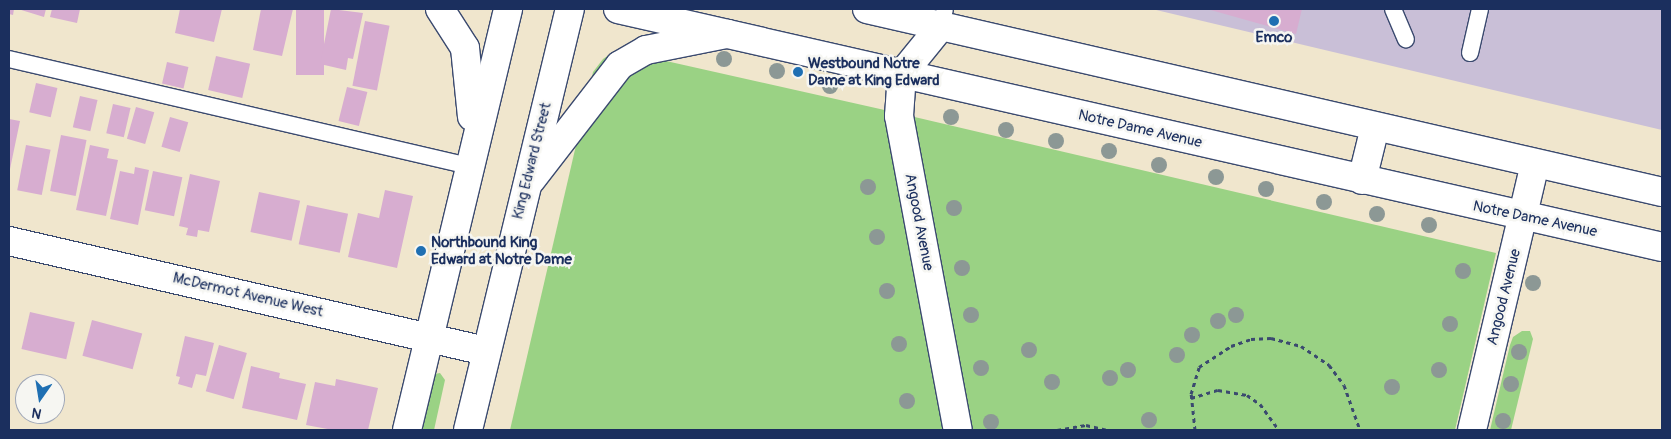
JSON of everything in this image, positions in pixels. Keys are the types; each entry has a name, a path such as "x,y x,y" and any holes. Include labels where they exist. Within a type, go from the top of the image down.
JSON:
{"street":[{"path":"440,9 465,48 471,84 471,158"},
{"path":"407,430 508,9"},
{"name":"King Edward Street","path":"468,430 525,187 570,9"},
{"name":"Notre Dame Avenue","path":"618,9 1523,217 1662,247"},
{"path":"867,9 943,18 1375,127 1662,192"},
{"path":"902,74 943,18"},
{"path":"525,187 620,65 646,50 727,34"},
{"name":"Angood Avenue","path":"902,74 899,116 958,430"},
{"path":"1362,180 1375,127"},
{"name":"Angood Avenue","path":"1472,430 1536,164"},
{"name":"McDermot Avenue West","path":"9,241 487,351"}],"lane":[{"path":"1393,9 1406,39"},
{"path":"1470,53 1480,9"},
{"path":"9,59 471,158"}],"path":[{"path":"1195,430 1191,398 1193,381 1199,367 1211,357 1251,339 1286,340 1315,353 1329,365 1344,385 1360,430"},
{"path":"1191,398 1218,390 1247,395 1260,404 1279,430"},
{"path":"1057,430 1086,424 1107,430"}],"shaded area":[{"path":"1152,9 1662,9 1662,130"}],"green space":[{"path":"613,52 626,52 889,111 1496,253 1455,430 510,430 593,72 603,59"},
{"path":"1522,331 1530,331 1533,339 1511,430 1490,430 1510,345 1513,337"},
{"path":"440,373 445,380 434,430 422,430 435,374"}],"building":[{"path":"9,9 14,9 13,15 9,14"},
{"path":"18,9 46,9 44,17"},
{"path":"52,9 80,9 77,23 50,17"},
{"path":"180,9 222,9 214,42 175,33"},
{"path":"261,9 293,9 282,56 253,50"},
{"path":"296,9 324,9 324,75 296,75"},
{"path":"331,9 363,13 353,59 348,58 346,70 320,64"},
{"name":"Emco","path":"1207,9 1302,9 1296,34"},
{"path":"365,21 390,26 377,91 352,86"},
{"path":"216,56 250,64 242,98 208,90"},
{"path":"167,62 188,67 183,88 162,83"},
{"path":"36,83 57,88 51,117 29,112"},
{"path":"347,87 367,92 359,126 339,121"},
{"path":"80,96 98,100 90,131 73,127"},
{"path":"113,104 131,108 124,137 106,133"},
{"path":"136,107 154,112 145,144 127,139"},
{"path":"170,117 188,122 180,152 161,147"},
{"path":"9,119 20,121 10,169 9,169"},
{"path":"61,135 87,140 76,196 50,191"},
{"path":"26,145 51,150 42,195 17,190"},
{"path":"90,145 109,149 107,158 118,160 106,216 76,210"},
{"path":"135,167 149,170 138,225 110,219 120,171 134,174"},
{"path":"153,171 182,177 174,216 145,210"},
{"path":"190,174 220,181 209,232 198,230 197,237 186,235 188,228 179,226"},
{"path":"385,190 413,196 397,268 348,257 358,213 379,218"},
{"path":"259,192 300,201 292,241 250,232"},
{"path":"307,205 348,214 340,253 299,244"},
{"path":"30,312 75,322 66,359 21,349"},
{"path":"92,320 142,333 133,369 82,356"},
{"path":"185,336 214,343 206,376 196,374 192,388 178,384 180,377 176,376"},
{"path":"219,345 247,353 234,399 206,391"},
{"path":"251,366 280,373 279,378 306,384 297,420 242,408"},
{"path":"336,379 378,388 368,430 333,430 306,425 315,382 335,386"}],"place":[{"name":"Emco","path":"1274,21"},
{"name":"Westbound Notre Dame at King Edward","path":"798,72"},
{"name":"Northbound King Edward at Notre Dame","path":"421,251"}]}
